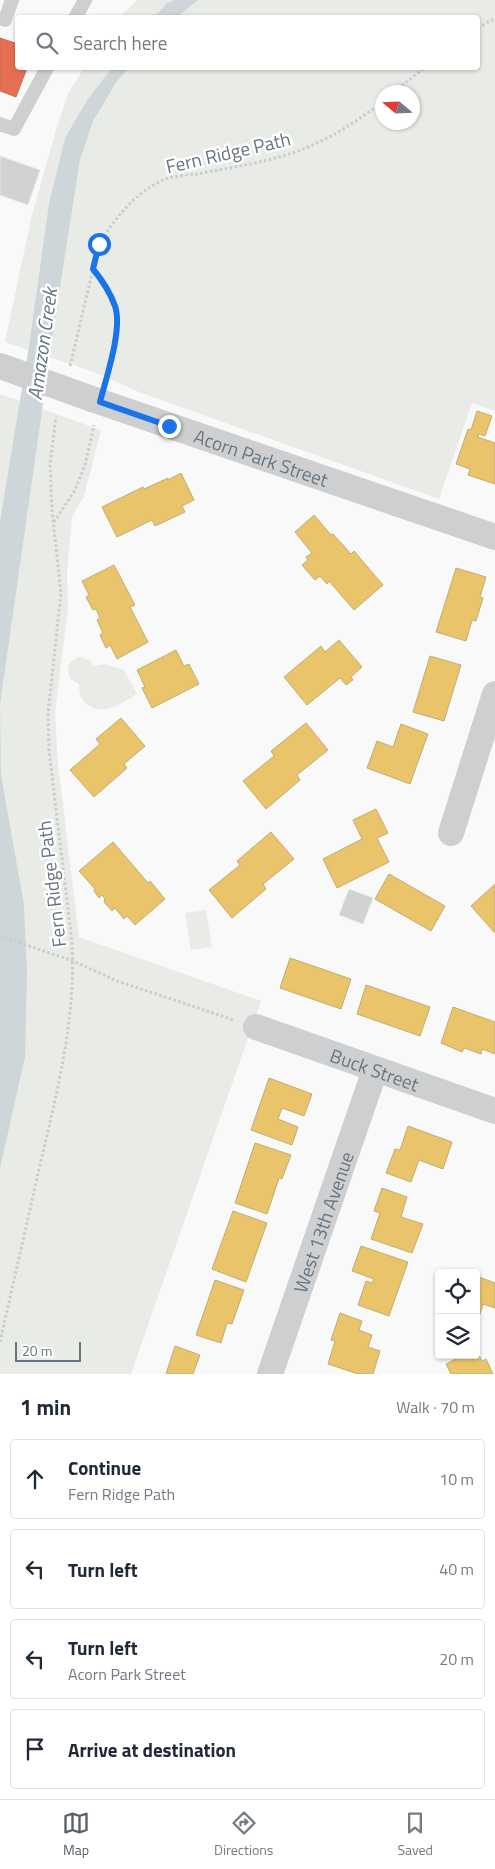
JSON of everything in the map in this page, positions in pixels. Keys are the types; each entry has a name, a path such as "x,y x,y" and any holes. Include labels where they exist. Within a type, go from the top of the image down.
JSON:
{"street":[{"name":"Acorn Park Street","path":"0,366 495,537"},
{"path":"451,832 495,694"},
{"name":"Buck Street","path":"256,1027 495,1111"},
{"name":"West 13th Avenue","path":"270,1374 375,1070"}],"lane":[{"path":"8,21 12,0"},
{"path":"77,15 86,0"},
{"path":"0,124 14,129 46,70"}],"path":[{"path":"480,27 495,18"},
{"path":"403,85 422,70"},
{"name":"Fern Ridge Path","path":"70,367 99,244 125,208 145,191 165,180 256,164 288,154 318,142 356,122 375,107"},
{"path":"53,523 75,490 85,465 96,400 115,337 116,307 105,284 93,269"},
{"name":"Fern Ridge Path","path":"0,1342 58,1087 70,1022 73,961 49,751 48,714 62,593 53,523 50,465 56,417"},
{"path":"0,936 73,961 117,981 256,1027"}],"shaded area":[{"path":"137,0 495,0 495,411 472,403 439,499 139,392 94,372 5,342 32,215 68,94 83,70 480,70 480,15 122,15"},
{"path":"0,394 101,430 84,496 72,517 67,573 68,608 55,713 58,764 79,937 261,1001 131,1374 0,1374"},
{"path":"80,657 91,661 93,666 105,664 124,670 137,694 107,709 94,708 88,705 81,696 79,684 70,679 69,675 69,665 73,660"},
{"path":"206,910 212,947 191,950 185,913"}],"water":[{"path":"174,0 198,0 179,15 157,15 166,4"},
{"name":"Amazon Creek","path":"110,70 127,70 117,81 93,121 80,160 58,299 0,704 0,522 29,346 49,204 65,138 88,99"},
{"path":"0,704 1,775 24,905 27,973 25,1057 0,1168"}],"building: Homes":[{"path":"477,411 492,416 485,436 479,434 478,437 495,443 495,484 468,475 470,469 456,464 468,429 471,430"},
{"path":"181,473 194,500 182,506 185,512 155,526 152,520 117,537 102,507 143,487 144,489"},
{"path":"314,515 351,554 354,551 383,585 354,610 329,581 327,584 320,576 315,580 302,565 308,560 306,557 312,553 295,532"},
{"path":"114,565 135,605 130,607 148,642 117,659 110,645 106,648 100,635 103,633 97,620 100,618 96,609 93,610 86,597 89,595 82,581"},
{"path":"456,568 486,577 480,597 483,598 476,621 472,620 466,641 436,632"},
{"path":"339,640 362,667 351,677 353,680 346,685 340,678 307,705 284,677 321,646 325,652"},
{"path":"176,650 184,666 189,664 199,684 152,708 142,688 145,687 137,670"},
{"path":"430,656 461,665 444,721 413,712"},
{"path":"121,718 145,746 124,764 127,768 94,797 70,770 100,744 96,739"},
{"path":"306,723 328,750 297,775 300,780 266,809 243,781 274,756 271,751"},
{"path":"401,724 428,734 410,784 367,768 377,741 393,747"},
{"path":"376,809 388,833 377,838 389,862 337,888 323,859 362,839 353,820"},
{"path":"271,832 294,859 263,884 266,889 232,918 209,890 240,865 237,861"},
{"path":"113,842 148,883 150,881 165,899 135,925 127,916 124,919 115,908 112,911 104,902 105,899 102,895 99,898 94,891 95,889 79,871"},
{"path":"389,874 445,906 431,931 375,899"},
{"path":"495,884 495,933 471,906"},
{"path":"290,958 351,979 341,1009 280,988"},
{"path":"366,985 430,1007 420,1036 357,1014"},
{"path":"453,1007 495,1022 495,1054 482,1049 481,1054 464,1048 462,1052 441,1043"},
{"path":"269,1078 312,1094 304,1116 282,1108 278,1119 298,1127 292,1145 251,1130"},
{"path":"408,1126 452,1142 443,1169 419,1160 411,1182 386,1173 395,1149 400,1150"},
{"path":"255,1143 291,1155 282,1179 279,1178 267,1214 235,1203"},
{"path":"382,1188 407,1197 401,1217 423,1224 412,1253 371,1239 380,1213 374,1211"},
{"path":"233,1211 267,1223 246,1282 212,1269"},
{"path":"361,1246 408,1262 389,1316 358,1305 366,1281 372,1283 374,1279 352,1271"},
{"path":"480,1277 495,1283 495,1308 483,1304 480,1314"},
{"path":"215,1280 244,1290 232,1324 227,1323 221,1343 196,1335"},
{"path":"340,1313 362,1321 359,1330 372,1335 368,1347 380,1351 373,1374 358,1374 328,1364 335,1341 331,1340"},
{"path":"175,1346 200,1355 193,1374 166,1374"},
{"path":"480,1357 482,1361 486,1359 493,1374 451,1374 446,1364 456,1359 480,1359"}],"building: Shops":[{"path":"0,38 15,43 15,70 26,70 16,97 0,91"}],"building: Other":[{"path":"0,156 40,170 28,205 0,195"},
{"path":"349,889 373,898 363,924 339,915"}],"route":[{"path":"99,244 93,269 105,284 116,307 117,329 100,402 169,426"}]}
